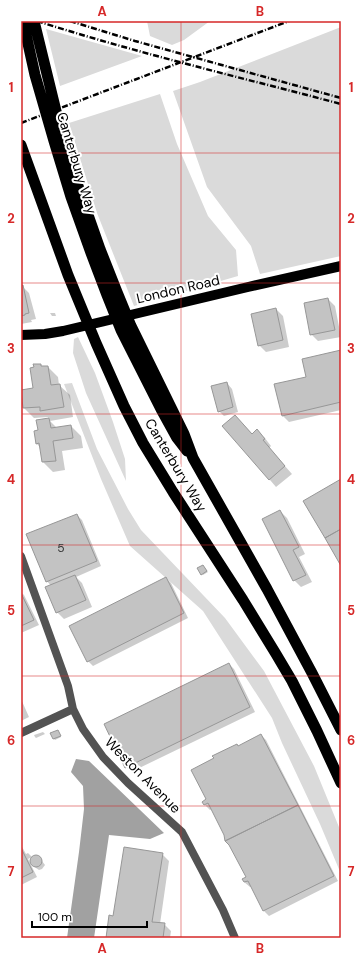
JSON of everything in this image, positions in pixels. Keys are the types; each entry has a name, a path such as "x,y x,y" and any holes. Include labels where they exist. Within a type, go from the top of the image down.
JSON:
{"highway":[{"name":"Canterbury Way","path":"23,21 35,75 54,141 71,197 93,260 126,328 184,434 193,458 270,595 341,730"},
{"name":"Canterbury Way","path":"34,21 57,115 78,185 100,249 117,292 126,328"},
{"name":"Canterbury Way","path":"21,146 68,276 124,406 143,443 173,492 244,600 292,681 341,783"}],"main road":[{"name":"London Road","path":"21,334 45,334 63,331 341,266"}],"street":[{"name":"Weston Avenue","path":"21,556 68,686 73,709 83,729 103,757 128,783 182,832 223,910 235,938"},
{"path":"21,733 73,709"}],"shaded area":[{"path":"147,21 210,21 184,40 172,45 150,36"},
{"path":"341,27 341,256 260,274 251,246 207,187 173,91 200,82"},
{"path":"46,29 142,56 60,86"},
{"path":"160,94 177,144 208,216 236,250 238,276 134,306 97,213 69,123"},
{"path":"78,337 95,373 113,422 125,459 126,481 86,393 73,353 74,339"},
{"path":"72,383 97,449 128,509 141,530 225,618 264,671 314,766 341,832 341,874 272,718 203,611 130,546 101,479 64,384"},
{"path":"76,759 89,761 164,833 150,839 109,835 94,938 67,938 84,809 83,786 71,772"}],"building":[{"path":"23,285 29,313 21,316 21,286"},
{"path":"328,298 335,330 310,335 304,303"},
{"path":"276,308 283,340 258,346 251,314"},
{"path":"341,350 341,402 282,416 274,384 306,377 302,359"},
{"path":"33,364 48,366 51,385 60,384 64,407 40,411 40,407 23,408 21,390 33,388 30,368 34,367"},
{"path":"227,382 233,407 218,412 211,386"},
{"path":"235,415 252,434 257,429 265,439 263,440 285,466 269,480 222,426"},
{"path":"49,418 51,428 71,425 73,438 53,441 56,461 42,462 39,443 36,444 34,431 38,430 36,420"},
{"path":"341,479 341,529 325,538 303,501"},
{"path":"280,510 299,547 293,550 306,575 293,581 262,519"},
{"path":"77,514 97,561 46,582 26,534"},
{"path":"341,529 341,566 325,538"},
{"path":"203,565 207,571 201,575 197,568"},
{"path":"75,575 86,600 56,613 45,587"},
{"path":"166,577 184,613 87,662 69,626"},
{"path":"21,593 34,620 21,626"},
{"path":"229,663 250,707 125,768 104,724"},
{"path":"58,730 61,736 53,739 50,733"},
{"path":"261,734 298,805 225,841 224,835 208,803 204,805 202,802 206,799 191,770 214,758 212,756 237,744 238,746"},
{"path":"298,805 334,876 263,911 248,881 244,882 242,879 246,877 229,845 225,841"},
{"path":"124,847 163,853 152,922 165,923 163,938 106,938 109,915 113,916"},
{"path":"21,848 33,872 21,878"},
{"path":"36,855 40,857 42,861 40,865 36,867 32,865 30,861 32,857"}],"railway":[{"path":"37,21 150,54 341,104"},
{"path":"70,21 135,41 341,98"},
{"path":"21,123 289,21"}]}
